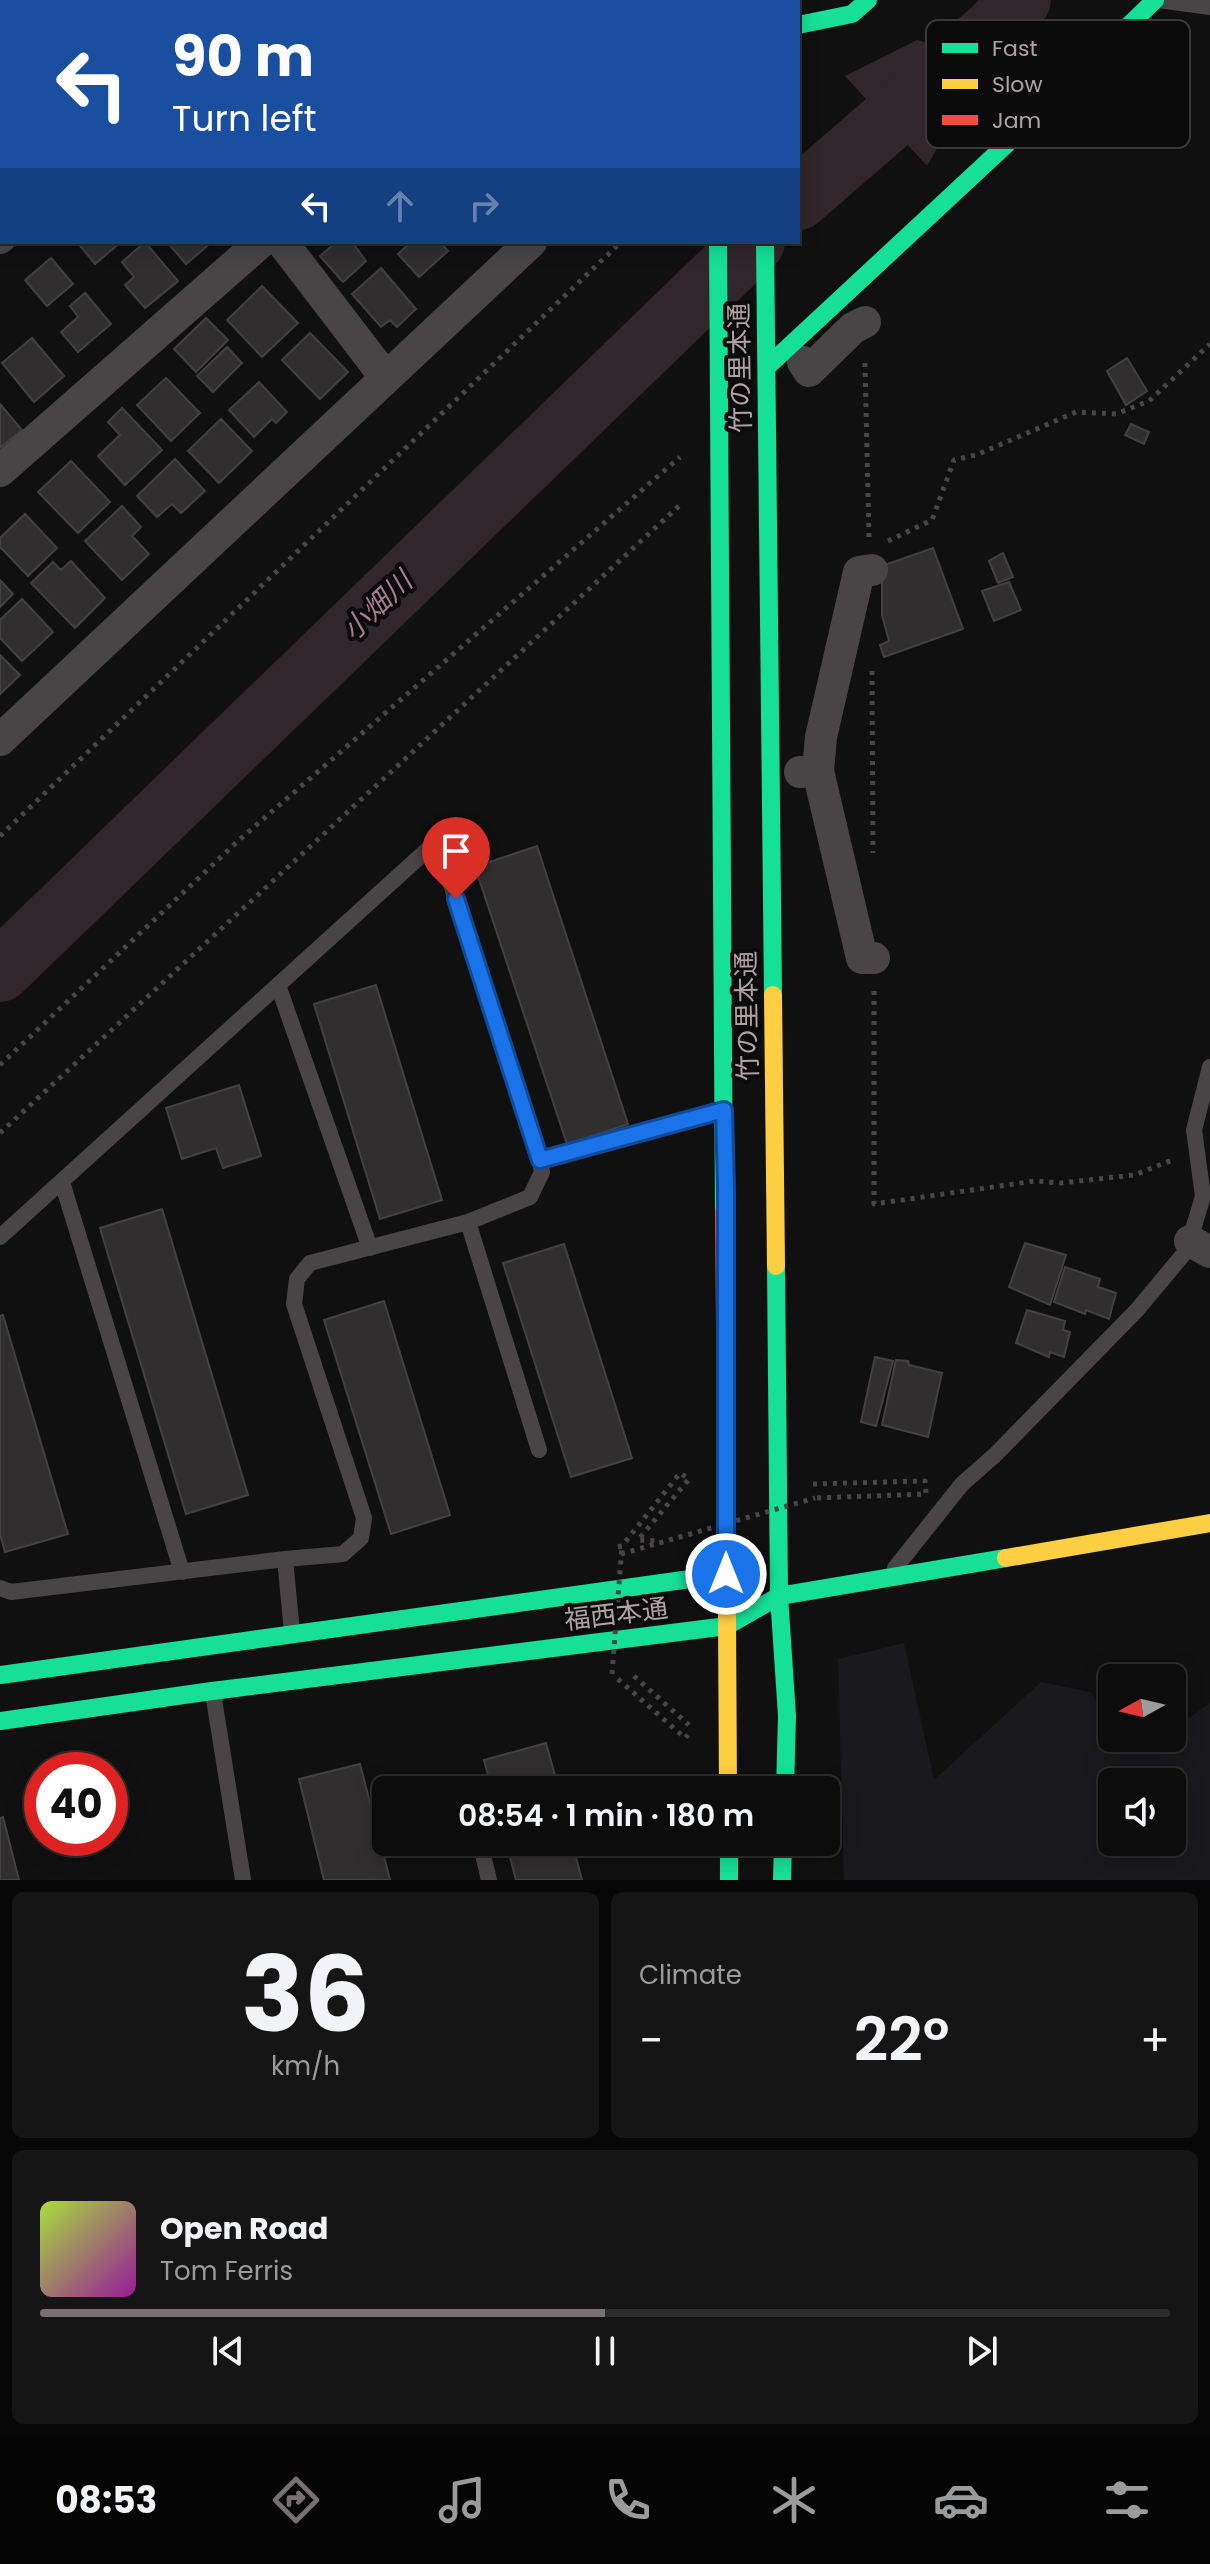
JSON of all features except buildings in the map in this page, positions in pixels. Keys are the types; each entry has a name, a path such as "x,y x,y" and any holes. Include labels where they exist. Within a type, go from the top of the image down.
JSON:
{"street":[{"path":"800,25 852,14 868,0"},
{"path":"1136,20 1157,0"},
{"path":"767,367 1002,148"},
{"path":"0,471 259,244"},
{"path":"284,244 386,378"},
{"path":"0,740 529,244"},
{"name":"竹の里本通","path":"718,244 728,1776"},
{"name":"竹の里本通","path":"765,244 779,1596 787,1716 785,1776"},
{"path":"803,362 809,371 853,328 865,322"},
{"path":"871,560 859,572 821,737 809,772 862,958 874,958"},
{"path":"726,1574 779,1596 1210,1523"},
{"name":"福西本通","path":"0,1675 726,1574"},
{"name":"福西本通","path":"0,1721 727,1626 779,1596"},
{"path":"729,1856 729,1880"},
{"path":"782,1880 783,1856"}],"lane":[{"path":"1157,0 1210,7"},
{"path":"0,1237 437,841 542,1172 530,1197 468,1222 310,1263 297,1279 294,1304 364,1518 361,1538 343,1554 11,1592 0,1588"},
{"path":"278,985 370,1248"},
{"path":"889,1576 962,1484 995,1455 1137,1310 1187,1250 1200,1247 1203,1196 1194,1130 1210,1067"},
{"path":"540,1160 724,1110"},
{"path":"62,1182 182,1572"},
{"path":"468,1222 539,1450"},
{"path":"285,1559 292,1634"},
{"path":"212,1691 243,1880"},
{"path":"483,1856 489,1880"}],"path":[{"path":"0,836 619,244"},
{"path":"865,322 871,560"},
{"path":"871,560 932,520 954,460 976,455 1076,412 1116,414 1149,401 1210,344"},
{"path":"0,1065 238,841 687,451"},
{"path":"0,1133 687,498"},
{"path":"872,666 873,866"},
{"path":"874,958 874,1204 1035,1181 1061,1183 1134,1175 1197,1150"},
{"path":"612,1674 622,1546 680,1473 689,1479 638,1540 659,1541"},
{"path":"621,1554 815,1498 926,1494 925,1481 810,1484"},
{"path":"607,1549 622,1546"},
{"path":"612,1674 685,1738 693,1729 632,1674"},
{"path":"600,1677 612,1674"}],"shaded area":[{"path":"1011,0 1037,0 1014,20 991,20"},
{"path":"917,40 926,43 926,148 937,148 927,166 845,76"},
{"path":"904,1643 934,1780 1041,1682 1091,1692 1098,1706 1098,1752 1186,1752 1186,1717 1210,1703 1210,1880 844,1880 838,1659"}],"waterway":[{"name":"小畑川","path":"1002,20 1020,0"},
{"name":"小畑川","path":"800,197 926,88"},
{"name":"小畑川","path":"0,971 752,244"}],"traffic: fast":[{"path":"800,25 852,14 868,0"},
{"path":"1134,20 1155,0"},
{"path":"767,367 1002,148"},
{"path":"718,244 724,1212"},
{"path":"765,244 773,995"},
{"path":"776,1266 779,1596 787,1716 785,1776"},
{"path":"0,1721 727,1626 779,1596 1006,1558"},
{"path":"0,1675 726,1574 751,1584"},
{"path":"729,1856 729,1880"},
{"path":"782,1880 783,1856"}],"traffic: slow":[{"path":"773,995 776,1266"},
{"path":"726,1440 728,1776"},
{"path":"1006,1558 1210,1523"}],"traffic: jam":[{"path":"724,1212 726,1440"}],"route":[{"path":"456,899 540,1160 724,1110 726,1574"}]}
